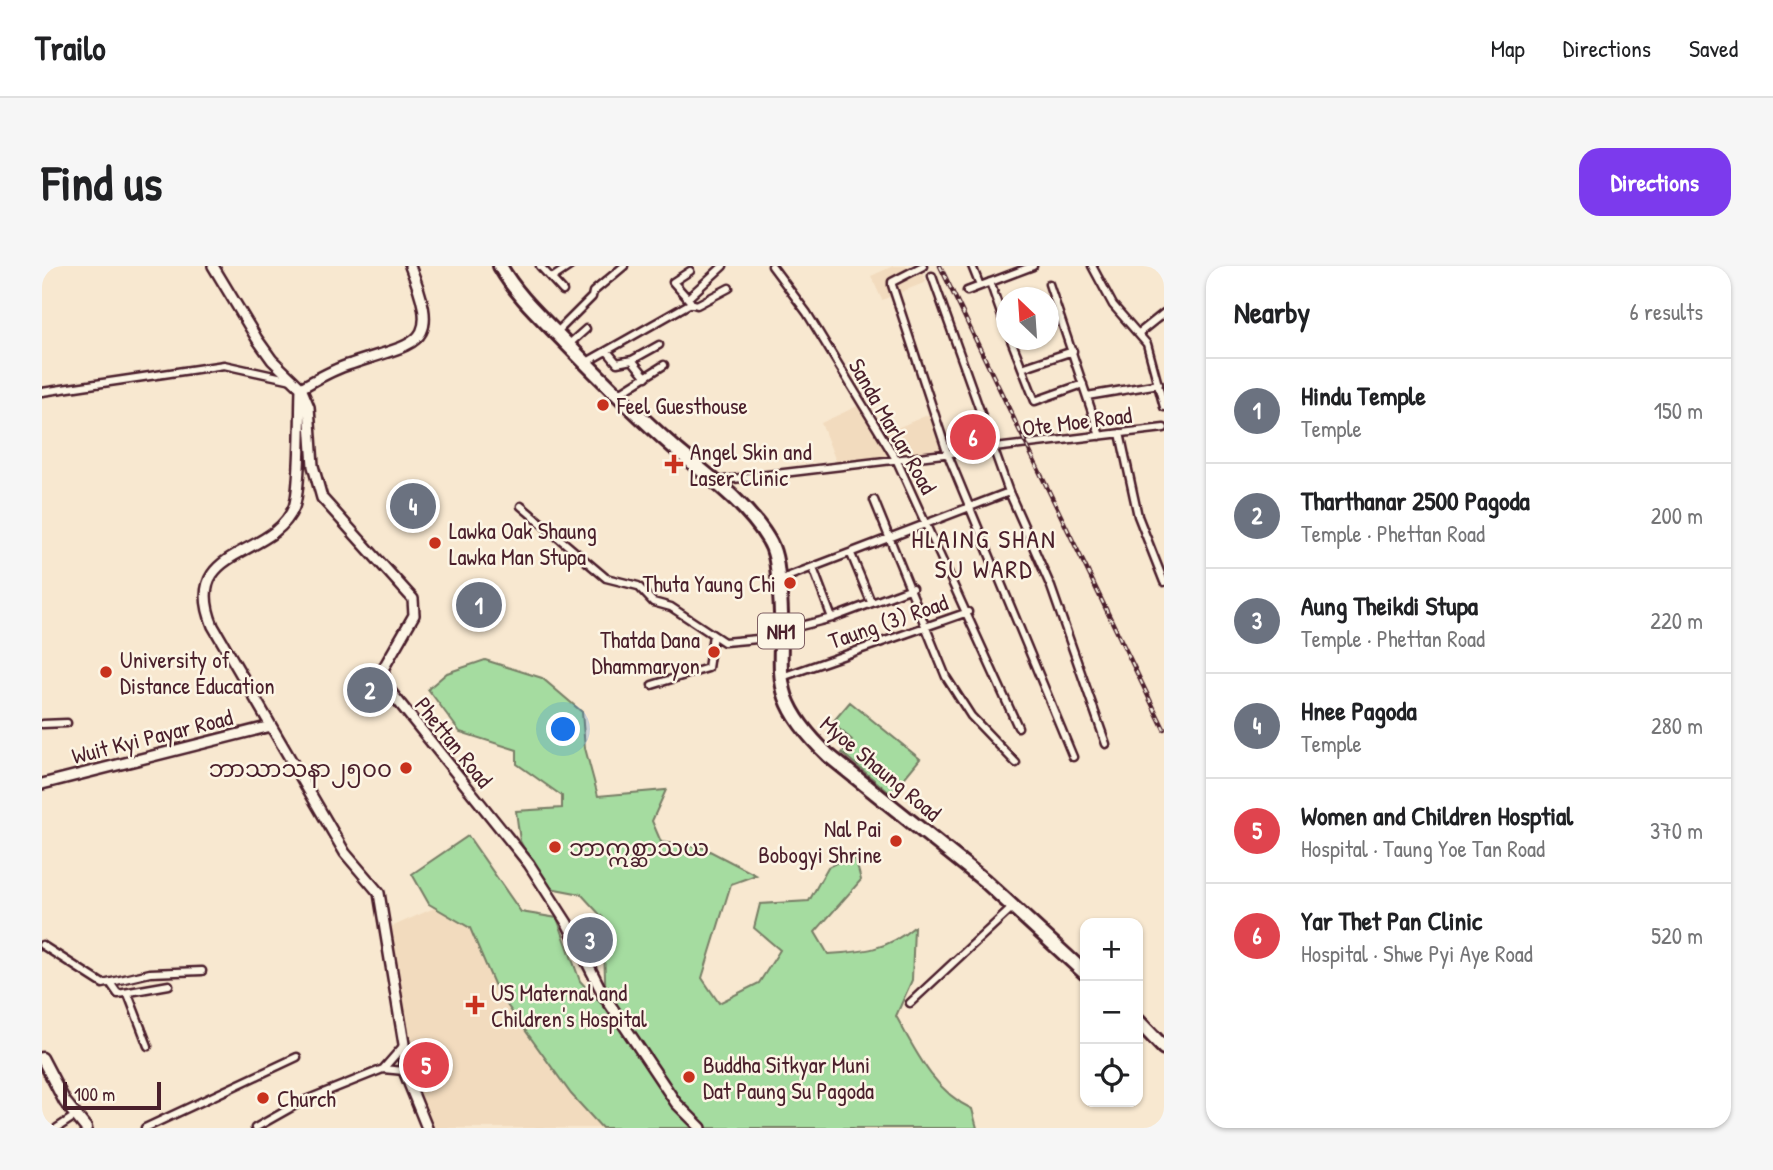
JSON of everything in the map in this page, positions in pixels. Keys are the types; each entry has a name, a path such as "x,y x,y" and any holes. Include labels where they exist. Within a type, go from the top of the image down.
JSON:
{"highway":[{"name":"Myoe Shaung Road","path":"500,266 519,295 585,363 754,518 768,538 776,558 779,580 780,677 788,709 804,733 1013,907 1080,968"},
{"path":"1143,1026 1164,1048"}],"main road":[{"path":"42,1058 59,1092 86,1128"}],"street":[{"name":"Phettan Road","path":"212,266 257,339 301,388 309,407 313,466 322,498 413,598 415,607 383,669 386,686 529,864 567,923 603,994 676,1103 701,1128"},
{"path":"410,266 424,311 419,336 410,346 339,368 301,388 295,504 282,524 216,570 207,580 204,593 213,626 345,853 379,893 404,1044 404,1071 411,1095 427,1128"},
{"path":"540,266 563,291"},
{"path":"552,278 570,266"},
{"path":"556,332 592,297 593,292 624,266"},
{"path":"585,363 689,301 723,266"},
{"name":"Sanda Marlar Road","path":"772,266 807,313 897,461 928,524 968,612 987,663 1018,727"},
{"path":"923,266 892,282 892,285 948,455 1073,757"},
{"path":"972,266 979,286"},
{"path":"967,291 1018,269 1033,266"},
{"path":"1093,266 1113,305 1139,333 1152,357 1164,407"},
{"path":"690,271 673,282 689,301 697,306 729,288"},
{"path":"932,276 1009,492 1051,587 1106,744"},
{"path":"990,282 996,297"},
{"path":"1139,333 1164,314"},
{"path":"1059,318 1073,351 1100,436"},
{"path":"568,345 586,329"},
{"path":"607,351 617,363 632,360 659,345"},
{"path":"1015,350 1035,401 1083,384"},
{"path":"1022,368 1073,351"},
{"path":"632,360 646,377"},
{"path":"42,392 224,365 293,380"},
{"path":"618,394 664,365"},
{"path":"1087,396 1159,384"},
{"name":"Ote Moe Road","path":"714,481 1164,428"},
{"path":"1120,433 1138,516 1164,582"},
{"path":"779,580 893,539 1009,492"},
{"path":"874,500 893,539 946,677 971,716 1016,763"},
{"path":"521,506 606,578 638,586 653,602 671,607 724,642 738,643 780,634 832,618 912,587"},
{"path":"851,554 871,602"},
{"path":"813,568 832,618"},
{"name":"Taung (3) Road","path":"780,677 968,612"},
{"path":"652,685 708,668 713,635"},
{"path":"42,723 67,723"},
{"name":"Wuit Kyi Payar Road","path":"42,784 271,726"},
{"path":"910,1003 1013,907"},
{"path":"42,945 103,984 150,974 202,971"},
{"path":"111,984 118,994 169,985"},
{"path":"128,994 148,1046"},
{"path":"383,1069 404,1044"},
{"path":"145,1128 297,1057"},
{"path":"254,1128 303,1101 383,1069 404,1071"},
{"path":"57,1128 75,1116"}],"shaded area":[{"path":"893,266 920,266 926,282 882,300 871,276"},
{"path":"864,403 889,455 837,464 821,423"},
{"path":"932,413 949,451 896,459 883,434"},
{"name":"US Maternal and Children's Hospital","path":"473,891 635,1128 435,1128 410,1083 391,927"}],"green space":[{"path":"485,660 542,678 582,712 585,748 598,796 666,790 652,821 661,842 704,848 756,875 731,884 702,978 719,1003 759,983 780,950 754,928 760,904 809,901 828,867 854,854 861,880 815,932 828,954 884,945 914,927 912,980 896,1016 927,1069 947,1092 972,1109 977,1128 602,1128 571,1094 497,991 470,928 429,904 412,874 468,836 521,912 557,918 580,981 606,1009 603,918 581,894 545,887 520,841 516,811 562,808 562,796 517,764 517,750 460,732 428,689 447,673"},
{"path":"850,702 920,759 891,794 842,753 852,740 832,723"}],"railway":[{"path":"940,266 1164,729"}],"place":[{"name":"Feel Guesthouse","path":"603,405"},
{"name":"Yar Thet Pan Clinic","path":"973,437"},
{"name":"Angel Skin and Laser Clinic","path":"674,464"},
{"name":"Hnee Pagoda","path":"413,506"},
{"name":"Lawka Oak Shaung Lawka Man Stupa","path":"435,543"},
{"name":"Thuta Yaung Chi","path":"790,583"},
{"name":"Hindu Temple","path":"479,605"},
{"name":"Thatda Dana Dhammaryon","path":"714,652"},
{"name":"University of Distance Education","path":"106,672"},
{"name":"Tharthanar 2500 Pagoda","path":"370,690"},
{"name":"ဘာသာသနာ၂၅၀၀","path":"406,768"},
{"name":"Nal Pai Bobogyi Shrine","path":"896,841"},
{"name":"ဘာဣစ္ဆာသယ","path":"555,847"},
{"name":"Aung Theikdi Stupa","path":"590,940"},
{"name":"US Maternal and Children's Hospital","path":"475,1005"},
{"name":"Women and Children Hosptial","path":"426,1065"},
{"name":"Buddha Sitkyar Muni Dat Paung Su Pagoda","path":"689,1077"},
{"name":"Church","path":"263,1098"}],"district":[{"name":"HLAING SHAN SU WARD","path":"984,553"}]}
